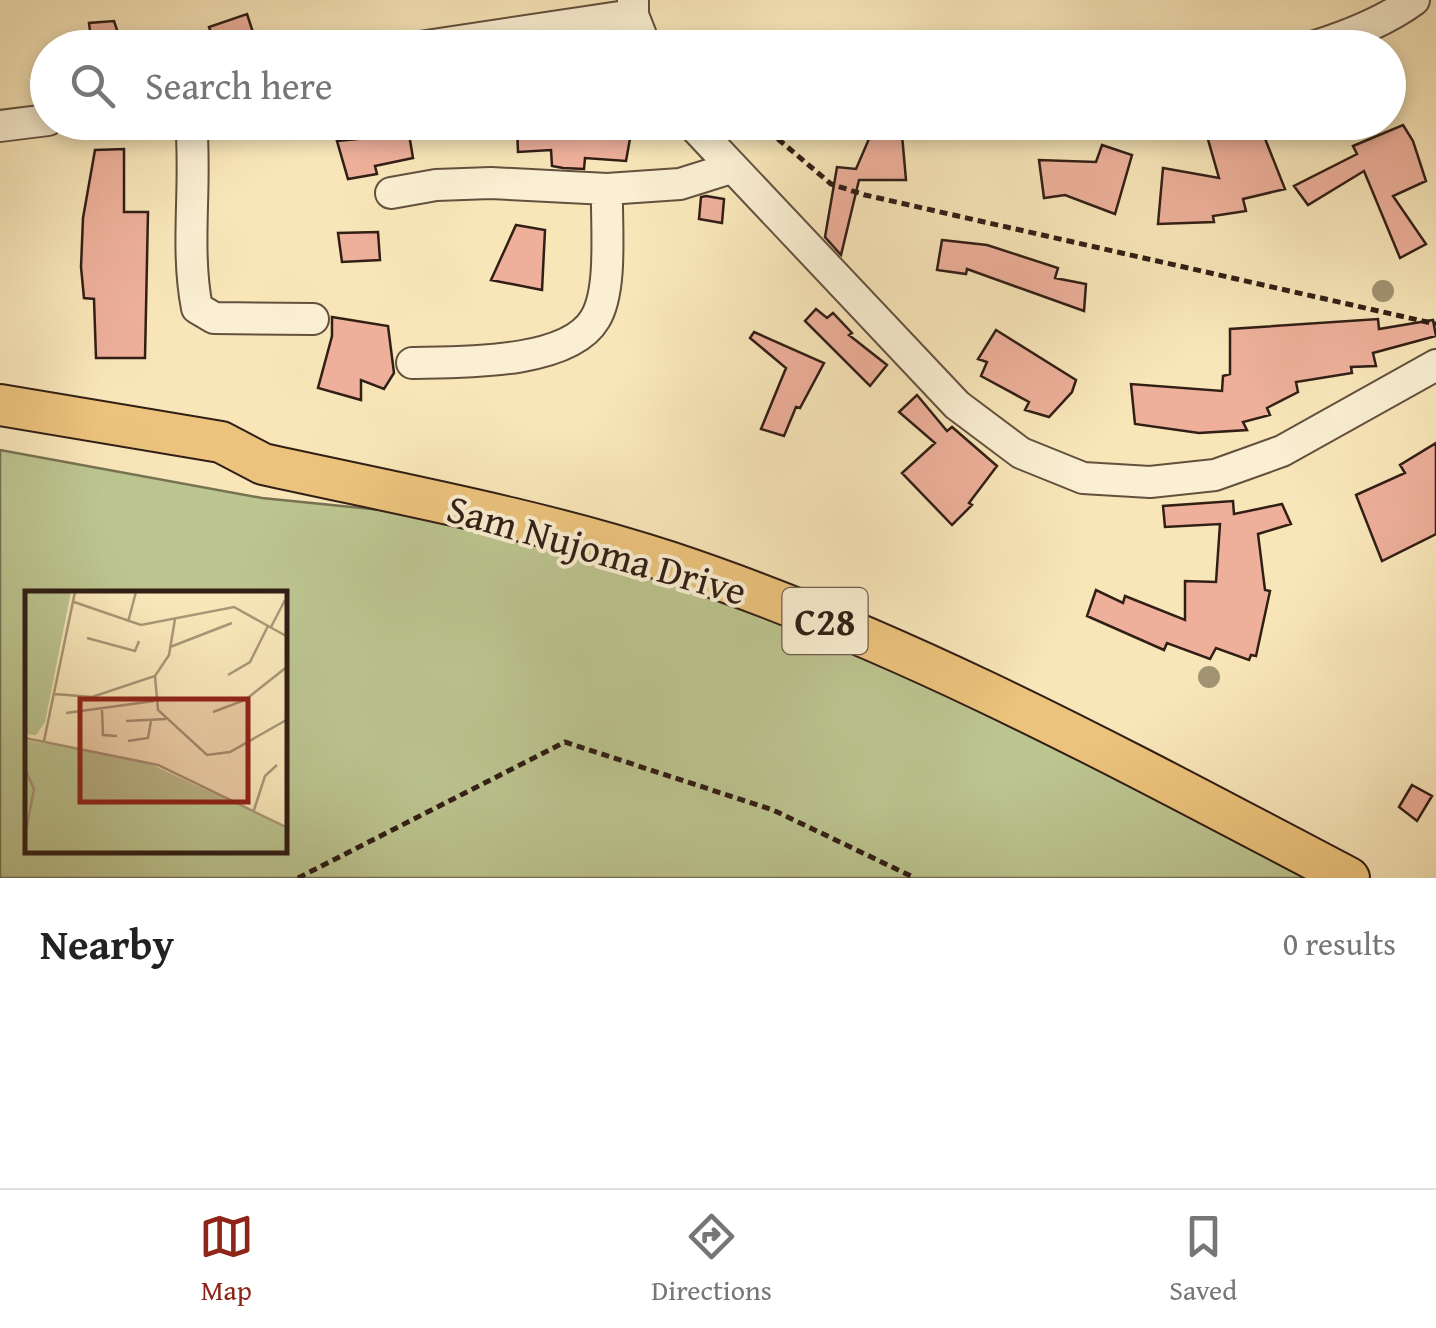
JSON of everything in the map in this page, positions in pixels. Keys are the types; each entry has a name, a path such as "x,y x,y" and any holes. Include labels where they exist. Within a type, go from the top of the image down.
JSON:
{"main road":[{"name":"Sam Nujoma Drive","path":"0,404 222,442 264,464 541,526 668,562 807,613 941,670 1035,714 1350,878"},
{"name":"Sam Nujoma Drive","path":"0,432 214,469 264,464"}],"lane":[{"path":"1358,30 1414,0"},
{"path":"510,30 633,7"},
{"path":"0,126 30,122"},
{"path":"193,140 192,284 196,308 214,318 313,319"},
{"path":"706,140 957,405 1021,452 1083,478 1150,482 1214,475 1282,450 1436,365"},
{"path":"391,193 436,185 492,183 607,189 680,184 732,168"},
{"path":"412,363 529,356 578,338 595,320 604,294 607,189"}],"path":[{"path":"779,140 831,184 865,195 1436,324"},
{"path":"298,878 565,742 773,810 915,878"}],"green space":[{"path":"0,450 262,498 541,526 668,562 1349,878 0,878"}],"building":[{"path":"247,14 252,30 210,30 209,27"},
{"path":"114,21 117,30 90,30 89,23"},
{"path":"1406,130 1426,181 1393,196 1426,244 1400,258 1364,171 1308,205 1294,186 1357,154 1353,146 1367,140 1406,140"},
{"path":"410,140 413,158 375,166 377,174 348,179 337,141"},
{"path":"518,140 630,140 626,161 585,158 584,169 552,166 551,150 518,152"},
{"path":"869,140 902,140 906,180 859,180 841,255 825,237 837,167 856,169"},
{"path":"1208,140 1266,140 1285,189 1243,199 1246,211 1213,216 1214,222 1158,224 1163,168 1219,178"},
{"path":"1102,145 1132,155 1115,214 1065,195 1044,198 1039,160 1096,162"},
{"path":"124,149 124,212 148,212 145,358 96,358 94,299 84,298 81,267 83,218 95,150"},
{"path":"701,197 724,199 722,223 699,219"},
{"path":"516,225 545,230 542,290 491,280"},
{"path":"378,232 380,260 342,262 338,233"},
{"path":"942,240 987,245 1058,268 1055,278 1086,284 1084,311 967,269 966,274 937,270"},
{"path":"816,309 827,318 833,313 852,333 849,335 887,365 870,386 805,321"},
{"path":"332,317 388,326 394,373 384,389 361,380 361,400 318,388 332,336"},
{"path":"1378,319 1379,329 1433,320 1436,336 1373,353 1376,366 1351,367 1352,373 1296,382 1298,392 1267,408 1270,415 1243,422 1247,430 1199,433 1135,424 1131,384 1222,391 1223,376 1230,374 1230,329"},
{"path":"996,330 1076,380 1072,392 1049,417 1025,410 1029,402 981,376 987,362 978,359"},
{"path":"754,332 824,363 800,408 796,407 784,436 761,429 786,368 750,338"},
{"path":"917,395 947,431 952,427 997,466 969,503 972,505 952,525 902,473 935,443 899,412"},
{"path":"1436,443 1436,534 1382,561 1356,495 1405,473 1400,465"},
{"path":"1233,501 1234,514 1282,504 1291,524 1258,534 1265,590 1270,591 1256,656 1251,655 1249,660 1216,648 1210,659 1167,643 1164,650 1087,616 1096,590 1123,603 1125,596 1185,620 1185,581 1216,582 1220,524 1165,527 1163,506"},
{"path":"1412,785 1432,796 1417,821 1399,807"}]}
